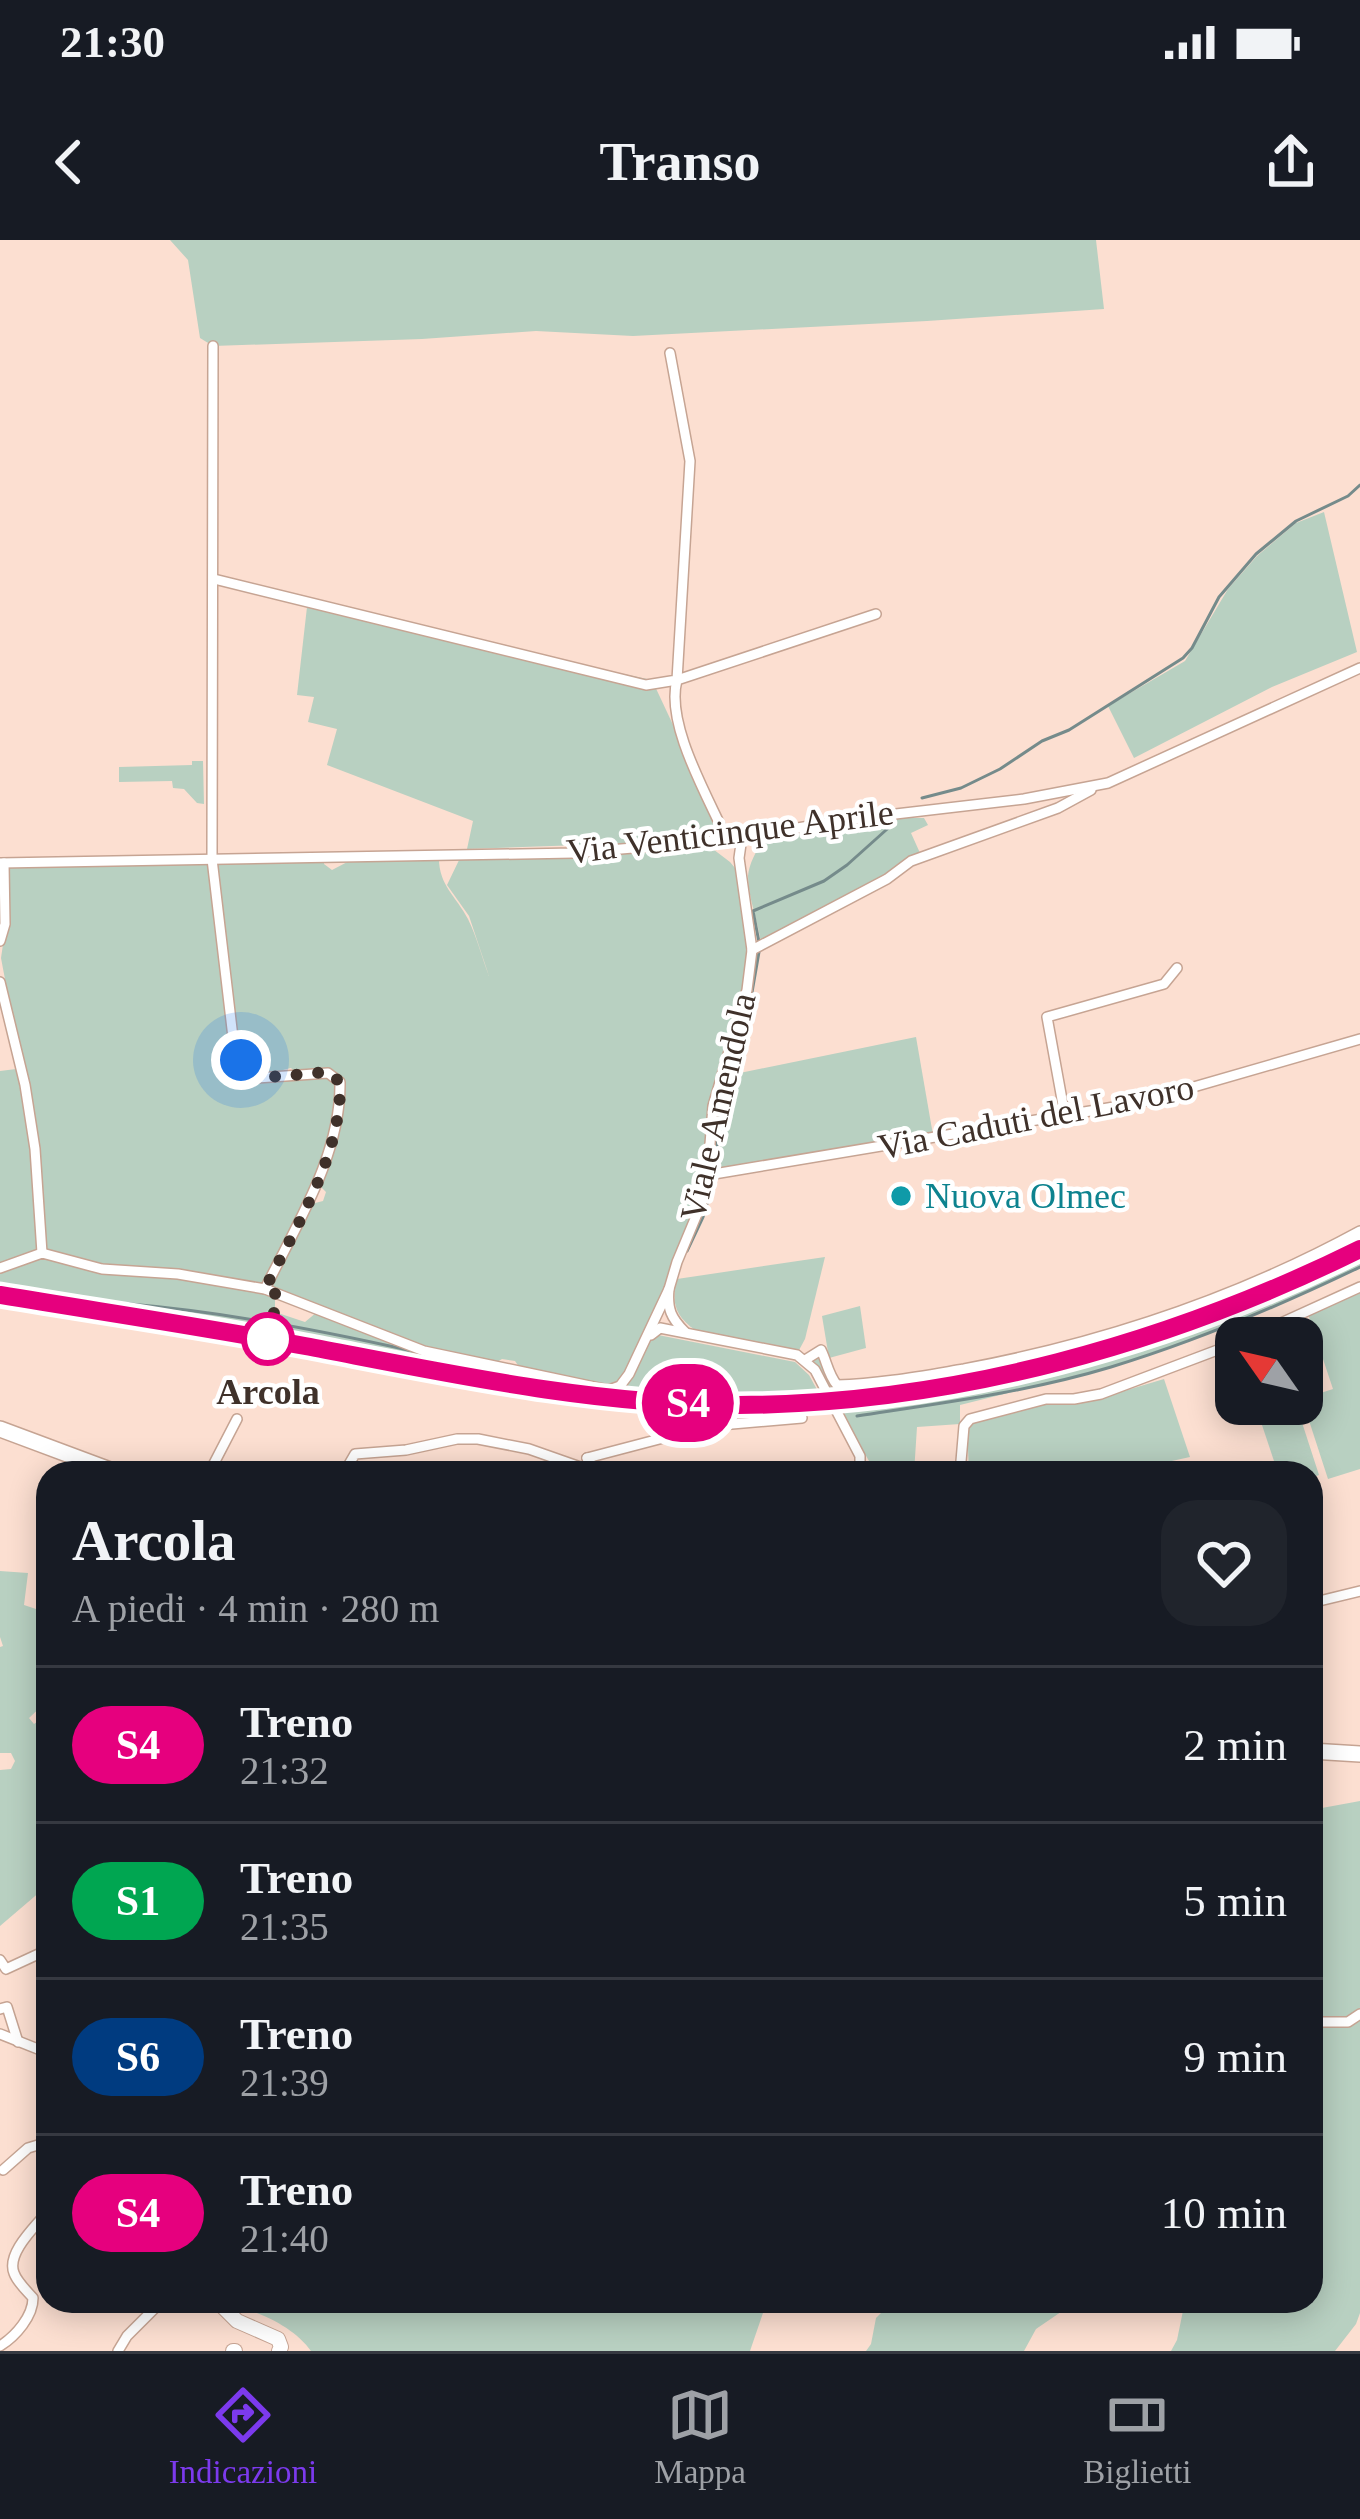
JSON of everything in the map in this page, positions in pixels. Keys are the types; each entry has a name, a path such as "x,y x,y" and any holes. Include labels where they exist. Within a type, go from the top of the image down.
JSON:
{"main road":[{"path":"0,1429 86,1461"},
{"path":"1323,1752 1360,1754"}],"street":[{"path":"0,1268 42,1253 101,1268 178,1274 265,1289 321,1177 341,1103 340,1082 328,1072 257,1078 249,1074 234,1046 212,859 213,346"},
{"path":"670,353 690,461 673,696 682,735 727,840"},
{"path":"214,579 646,685 677,680 876,614"},
{"name":"Via Venticinque Aprile","path":"2,863 574,853 727,840 844,820 1024,799 1095,787 1360,668"},
{"path":"758,947 887,879 911,861 1058,808 1095,787"},
{"name":"Viale Amendola","path":"265,1289 424,1351 598,1389 620,1386 669,1289 713,1175 713,1106 758,947 739,858 742,837"},
{"path":"0,941 2,863"},
{"path":"1065,1116 1046,1017 1164,984 1177,968"},
{"path":"0,982 35,1149 42,1253"},
{"name":"Via Caduti del Lavoro","path":"713,1175 1138,1103 1360,1039"},
{"path":"805,1360 820,1350 837,1385 1021,1358 1177,1311 1259,1280 1360,1232"},
{"path":"1294,1317 1360,1287"},
{"path":"669,1289 667,1307 685,1332"},
{"path":"647,1337 660,1328 797,1355 815,1370 860,1461"},
{"path":"960,1461 964,1426 970,1418 1046,1399 1102,1394 1215,1351"},
{"path":"599,1461 709,1426 802,1418"},
{"path":"215,1461 237,1419"},
{"path":"349,1461 356,1454 478,1439 567,1461"},
{"path":"1323,1600 1360,1591"},
{"path":"0,1960 6,1969 36,1956"},
{"path":"0,2008 7,2007 18,2042"},
{"path":"1323,2024 1348,2022 1360,2014"},
{"path":"0,2034 36,2049"},
{"path":"3,2170 36,2145"},
{"path":"0,2346 22,2325 34,2303 12,2265 14,2254 36,2227"},
{"path":"118,2351 150,2313"},
{"path":"229,2313 237,2321 278,2338 279,2351"}],"green space":[{"path":"170,240 1096,240 1104,309 633,336 536,331 213,346 200,338 188,260"},
{"path":"1324,512 1357,652 1272,687 1134,758 1108,706 1185,661 1228,589 1257,556 1296,523"},
{"path":"307,607 652,680 727,840 467,849 473,821 327,765 337,729 308,722 314,697 297,695"},
{"path":"192,761 203,761 204,804 184,789 173,788 172,781 119,782 119,767 192,765"},
{"path":"924,818 928,825 911,833 920,853 885,877 761,943 748,876 762,845 805,829"},
{"path":"705,843 740,874 751,950 742,1008 717,1081 706,1182 668,1289 627,1373 614,1388 522,1371 515,1361 502,1359 492,1365 425,1350 267,1289 307,1205 323,1201 326,1192 319,1185 342,1082 329,1071 297,1074 291,1068 279,1076 250,1073 235,1046 213,860 324,858 332,870 355,858 439,856 445,883 468,919 489,976 469,916 447,885 461,856"},
{"path":"210,861 232,1046 248,1075 328,1074 339,1083 324,1163 264,1288 102,1267 44,1252 37,1149 1,958 6,865"},
{"path":"916,1037 933,1135 719,1169 722,1106 730,1075"},
{"path":"16,1069 33,1150 39,1246 0,1266 0,1071"},
{"path":"1360,1235 1360,1240 1257,1290 1179,1321 983,1374 834,1394 813,1360 821,1354 836,1386 928,1378 1139,1327"},
{"path":"43,1256 259,1291 275,1300 275,1312 305,1322 317,1312 371,1333 510,1372 509,1377 282,1338 283,1331 208,1318 206,1322 0,1291 0,1271"},
{"path":"825,1257 798,1352 695,1330 676,1308 677,1279"},
{"path":"1360,1258 1360,1267 1248,1317 1224,1317"},
{"path":"1360,1290 1360,1469 1328,1479 1310,1425 1323,1425 1323,1392 1333,1389 1323,1359 1323,1317 1309,1317"},
{"path":"860,1306 866,1348 829,1358 822,1316"},
{"path":"1215,1320 1215,1331 1111,1367 960,1405 960,1424 917,1427 915,1461 869,1461 840,1410 985,1390 1141,1347"},
{"path":"658,1335 795,1362 820,1395 729,1401 619,1393"},
{"path":"1164,1379 1190,1457 1172,1461 968,1461 967,1425 1013,1409 1104,1397"},
{"path":"1262,1425 1303,1425 1314,1461 1274,1461"},
{"path":"0,1571 28,1573 24,1605 36,1609 36,1711 29,1718 36,1723 36,1895 0,1926 0,1770 11,1769 15,1761 11,1753 0,1753"},
{"path":"1360,1801 1360,2313 1335,2351 1171,2351 1183,2313 1323,2313 1323,1808"},
{"path":"256,2313 763,2313 750,2351 311,2351 274,2321"},
{"path":"881,2313 1059,2313 1036,2329 1024,2351 866,2351"}],"waterway":[{"path":"922,798 961,788 1000,769 1183,658 1219,597 1256,554 1296,521 1348,496 1360,485"},
{"path":"759,942 753,911 824,881 895,822"},
{"path":"716,1171 719,1107 747,1021 759,952"},
{"path":"687,1251 714,1180"},
{"path":"857,1416 1017,1390 1111,1367 1237,1322 1360,1267"},
{"path":"130,1304 272,1323 412,1351"}],"railway":[{"path":"0,1295 516,1385 627,1399 738,1405 899,1393 1058,1362 1212,1313 1360,1249"}],"train":[{"name":"S4","path":"0,1295 573,1393 737,1405 898,1392 1067,1360 1222,1310 1360,1249"}],"place":[{"name":"Nuova Olmec","path":"901,1196"},
{"name":"Arcola","path":"268,1339"}],"route":[{"path":"241,1060 257,1078 328,1072 340,1082 341,1103 321,1177 265,1289 278,1295 268,1339"}]}
